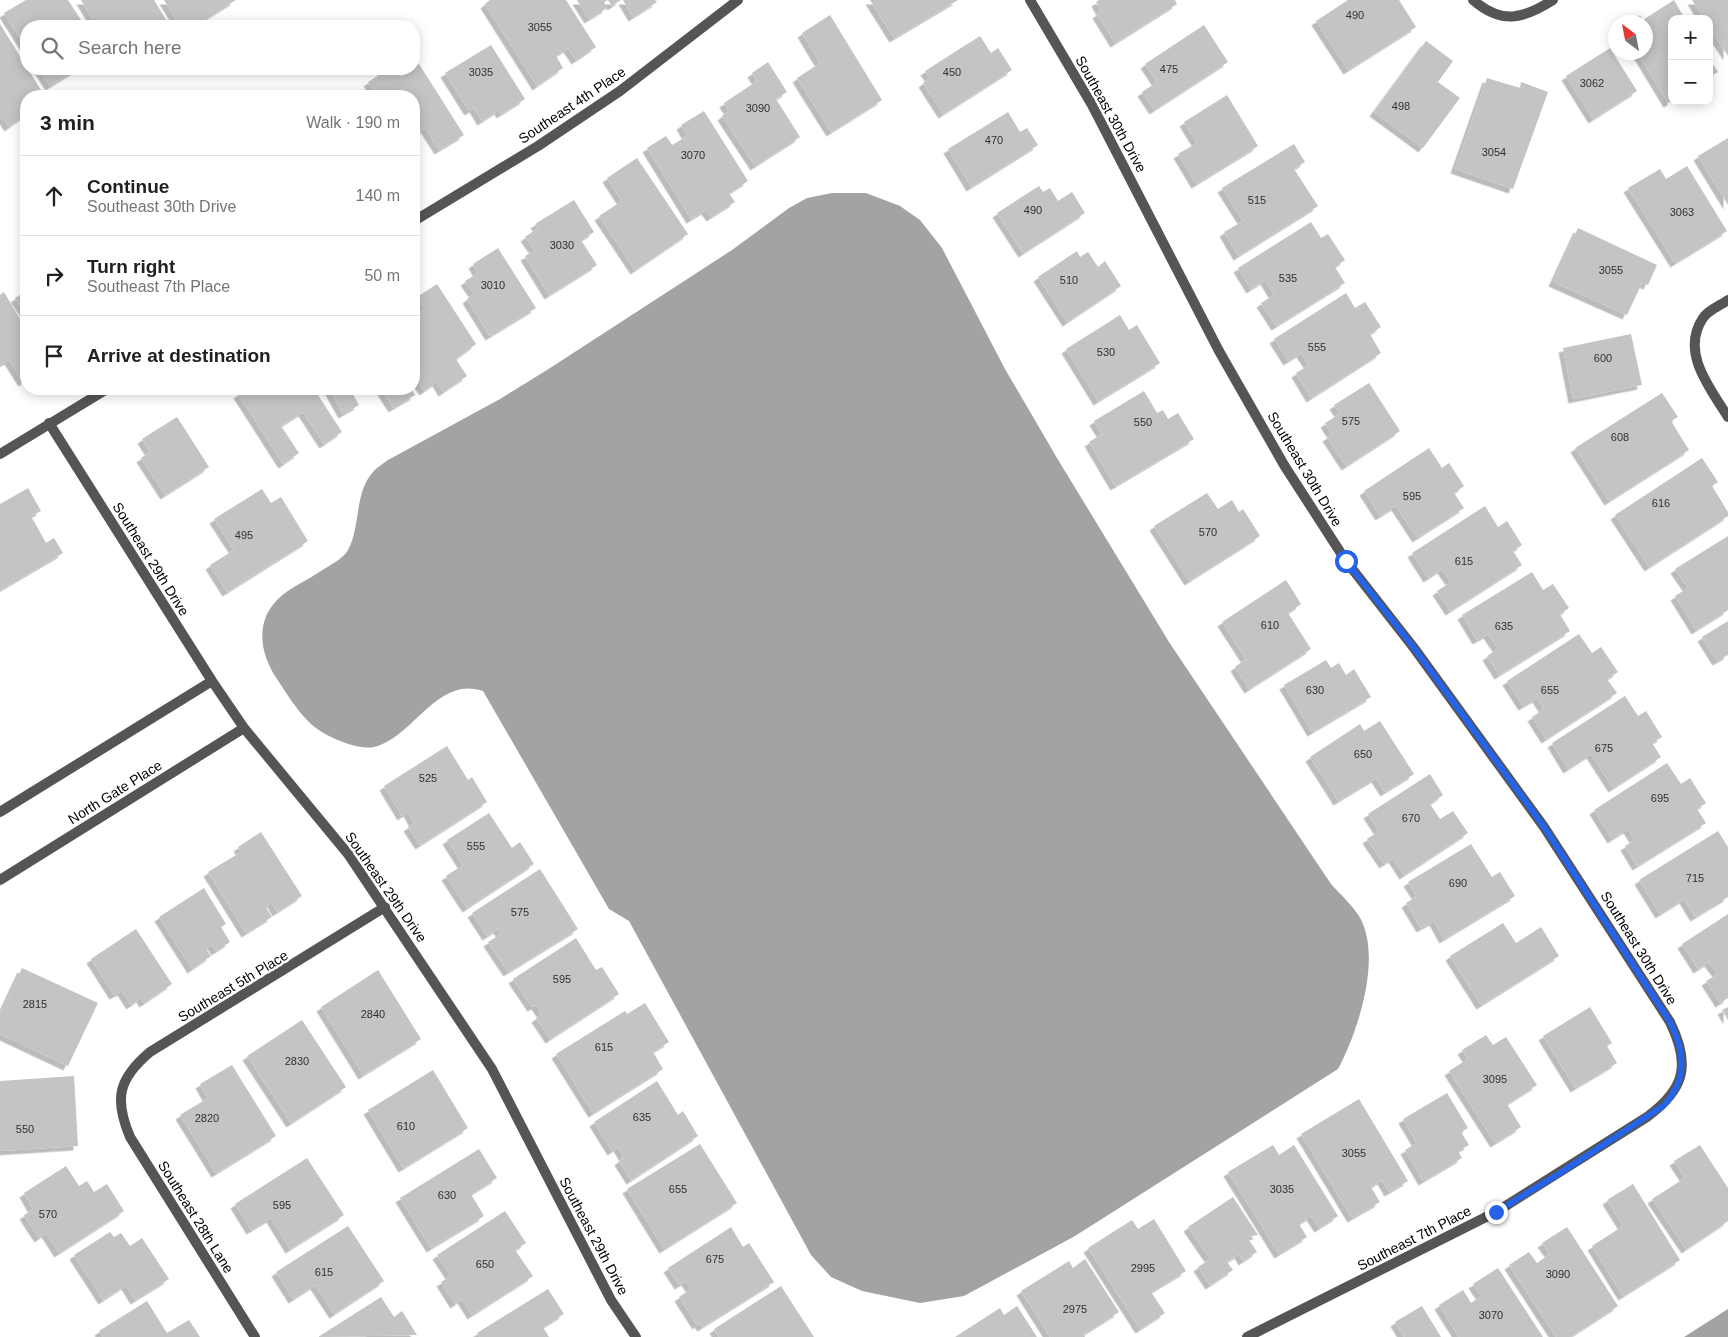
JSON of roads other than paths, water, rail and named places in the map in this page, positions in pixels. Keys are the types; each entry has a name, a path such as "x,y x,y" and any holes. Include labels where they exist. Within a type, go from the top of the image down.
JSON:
{"street":[{"name":"Southeast 4th Place","path":"420,217 530,152 620,91 738,0"},
{"name":"Southeast 30th Drive","path":"1030,0 1092,105 1219,351 1284,465 1346,561 1414,648 1585,888 1674,1031 1681,1056 1680,1080"},
{"path":"1473,0 1485,10 1501,17 1519,16 1537,10 1553,0"},
{"path":"1728,300 1703,317 1694,343 1699,370 1728,417"},
{"path":"0,454 97,395"},
{"name":"Southeast 29th Drive","path":"50,423 212,681 244,728 348,854 492,1069 611,1300 636,1337"},
{"path":"0,812 212,681"},
{"name":"North Gate Place","path":"0,880 244,728"},
{"name":"Southeast 5th Place","path":"120,1108 121,1095 130,1073 150,1052 385,907"},
{"name":"Southeast 7th Place","path":"1247,1337 1407,1258 1512,1202 1647,1117 1669,1100 1680,1080"},
{"name":"Southeast 28th Lane","path":"120,1108 130,1137 255,1337"}]}
